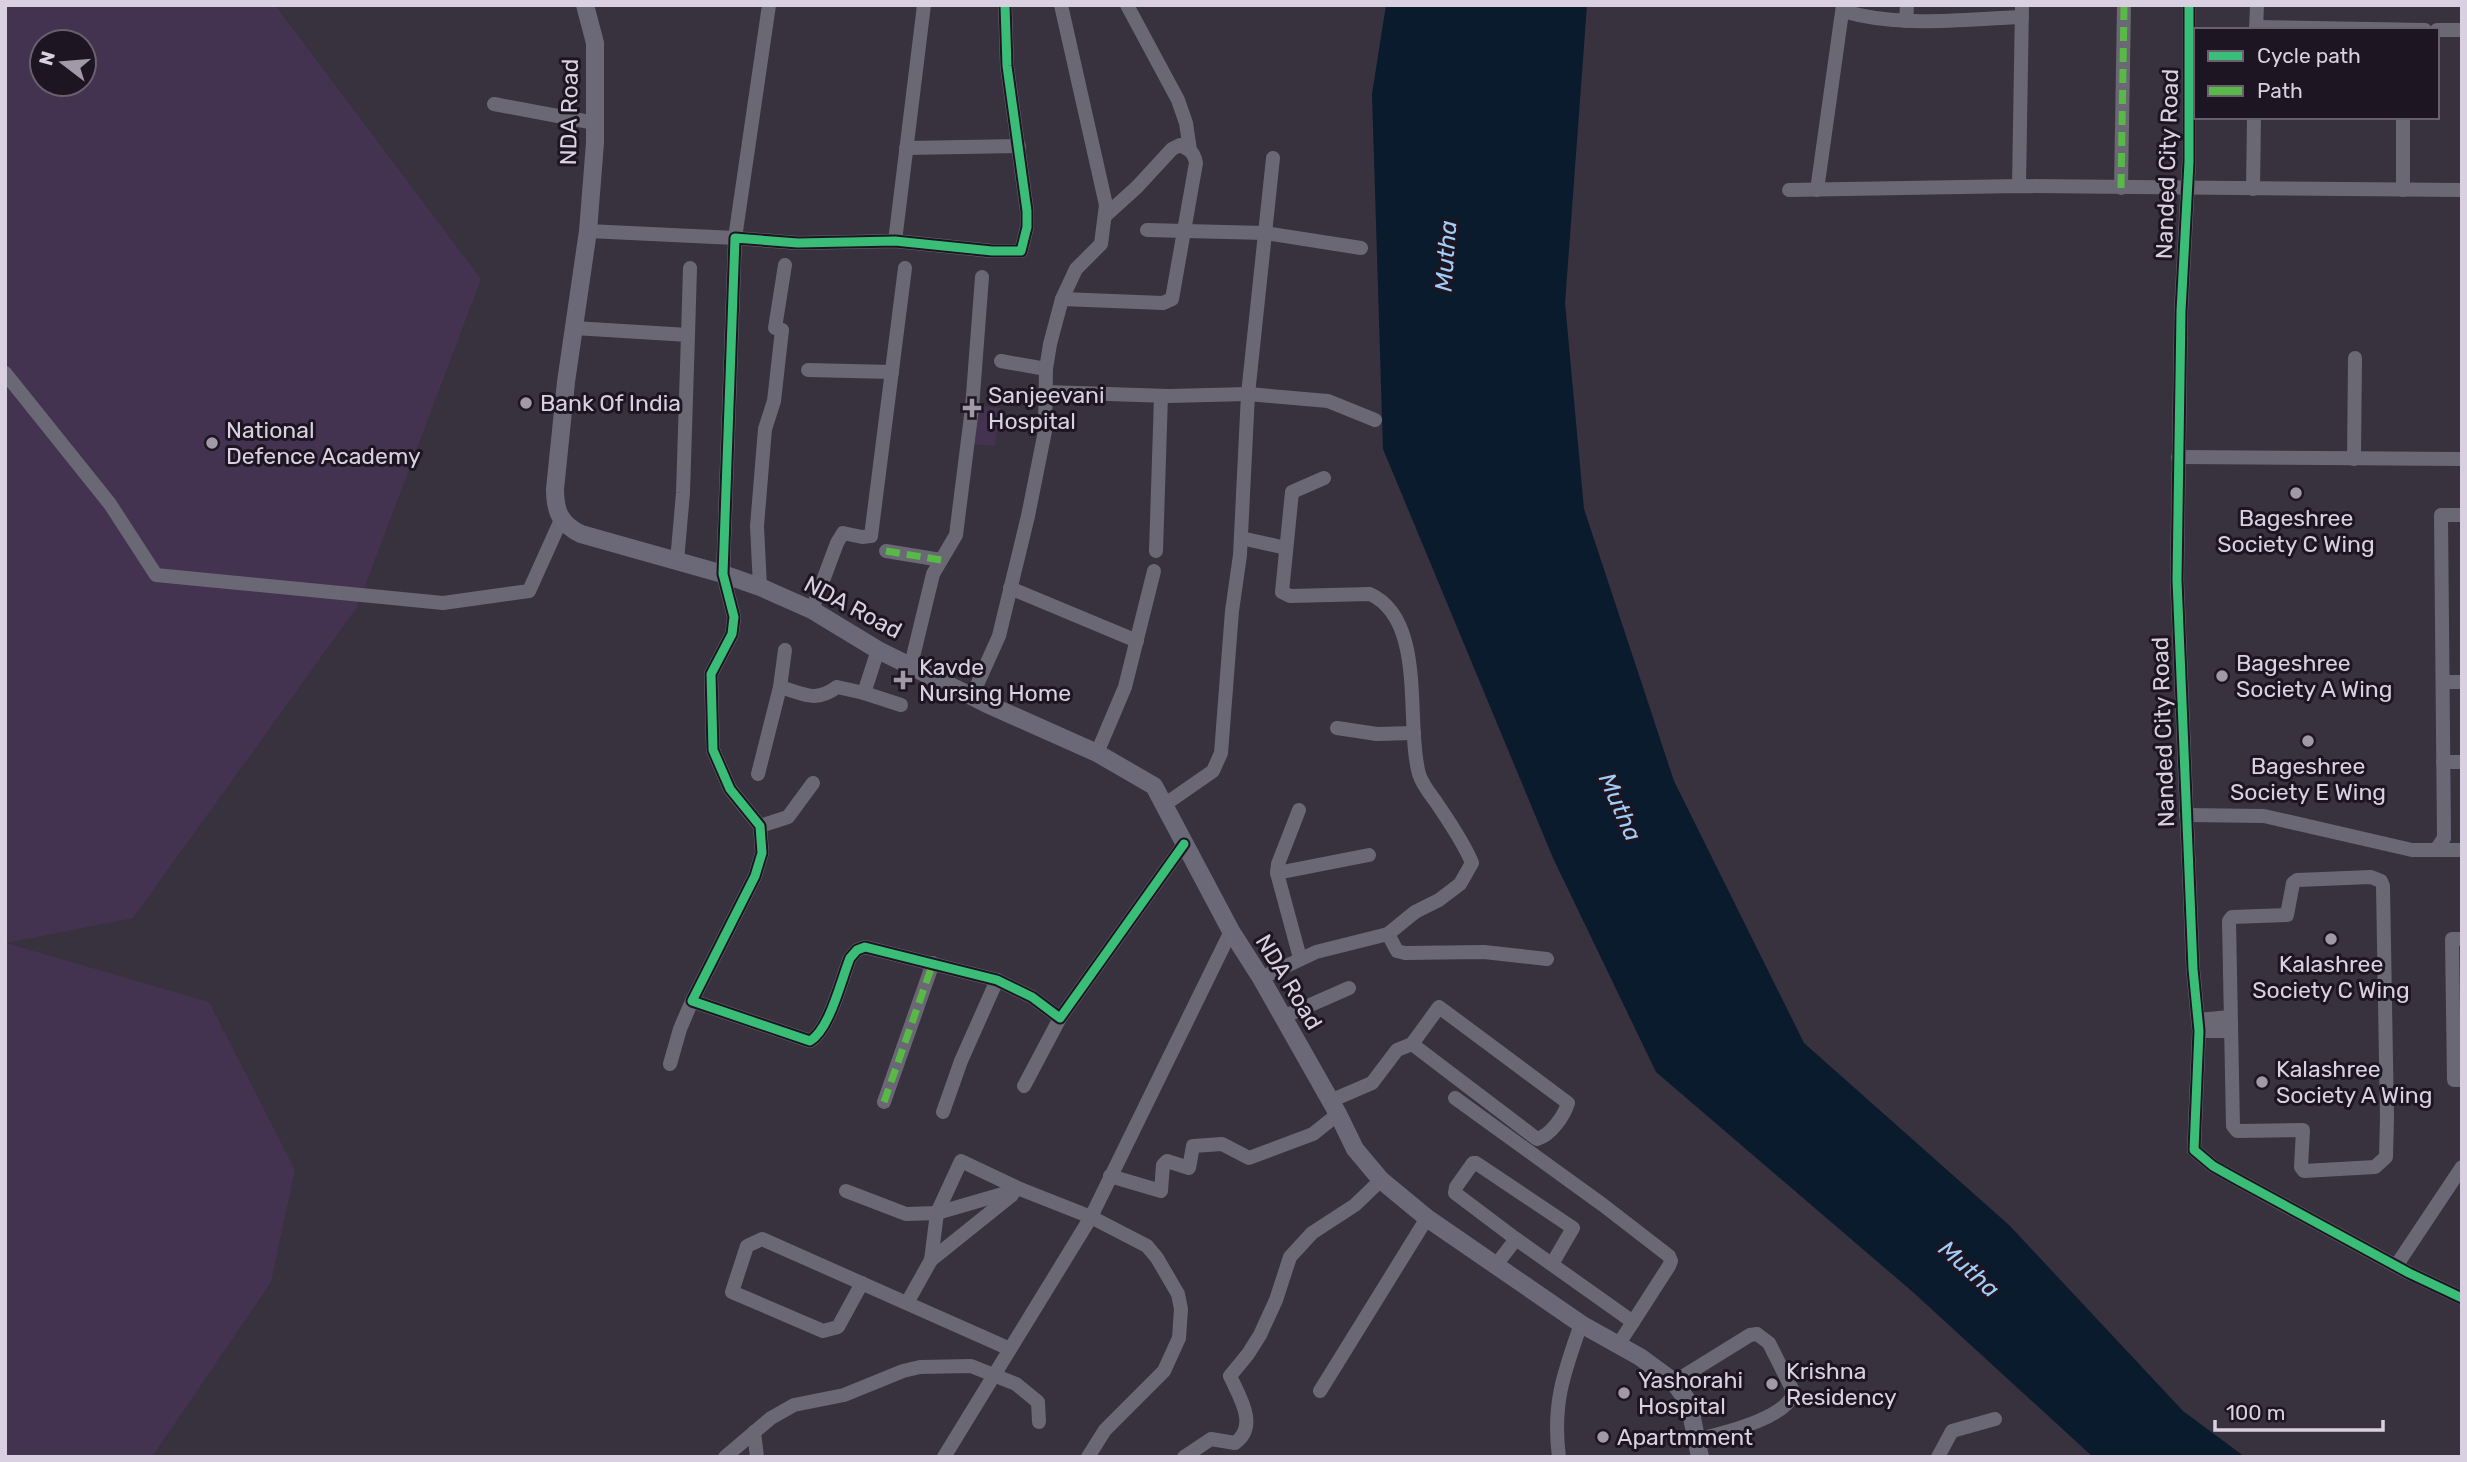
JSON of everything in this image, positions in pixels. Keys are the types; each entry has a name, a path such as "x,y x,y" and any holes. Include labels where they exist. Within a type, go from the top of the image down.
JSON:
{"main road":[{"name":"NDA Road","path":"585,5 595,43 595,123 588,231 566,382 555,489 555,505 561,520 580,534 723,574 812,610 878,650 1097,753 1154,786 1231,931 1261,978 1355,1149 1381,1180 1427,1218 1581,1324 1674,1381 1689,1402 1698,1451"}],"street":[{"path":"670,1064 692,1001 755,876 762,853 760,826 730,789 713,750 711,674 732,634 734,617 723,574 735,238 769,5"},
{"path":"895,241 923,5"},
{"path":"588,231 798,243 895,241 992,251 1021,251 1027,227 1027,211 1007,66 1005,5"},
{"path":"972,696 999,636 1010,588 1045,431 1046,369 1062,299 1076,269 1101,244 1106,215 1061,5"},
{"path":"1062,299 1163,303 1171,299 1175,290 1196,163 1190,150 1186,123 1178,100 1127,5"},
{"path":"1906,21 1907,5"},
{"path":"2121,188 2124,5"},
{"name":"Nanded City Road","path":"2189,5 2188,189 2181,311 2177,580 2198,1025 2194,1150 2213,1166 2396,1266 2462,1298"},
{"path":"2256,28 2257,5"},
{"path":"1817,190 1843,8 1878,20 1906,21 2022,11 2019,186"},
{"path":"2439,30 2462,30"},
{"path":"494,104 595,123"},
{"path":"2253,189 2255,119"},
{"path":"2403,119 2403,190"},
{"path":"1106,215 1137,187 1172,149 1180,145 1190,150"},
{"path":"906,148 1019,146"},
{"path":"1164,805 1213,771 1221,753 1232,611 1241,538 1248,394 1273,158"},
{"path":"1789,190 2019,186 2462,190"},
{"path":"1147,230 1265,233 1362,248"},
{"path":"760,587 757,526 765,429 774,401 782,330 775,328 785,265"},
{"path":"677,561 683,493 690,268"},
{"path":"812,610 843,533 871,536 905,268"},
{"path":"911,665 933,575 956,535 972,408 982,277"},
{"path":"574,328 688,335"},
{"path":"2354,458 2355,358"},
{"path":"1001,361 1046,369"},
{"path":"808,370 892,372"},
{"path":"5,373 110,504 156,575 443,603 529,591 561,520"},
{"path":"1047,392 1161,396 1248,394 1328,401 1375,420"},
{"path":"1156,551 1161,396"},
{"path":"2178,457 2462,459"},
{"path":"1261,978 1300,958 1388,934 1415,912 1440,900 1460,884 1472,863 1466,848 1420,778 1415,758 1409,661 1400,626 1389,606 1370,594 1285,595 1282,592 1292,492 1324,478"},
{"path":"2435,850 2444,838 2441,515 2462,515"},
{"path":"1241,538 1286,548"},
{"path":"886,551 941,560"},
{"path":"1097,753 1125,687 1154,571"},
{"path":"1010,588 1137,641"},
{"path":"758,774 780,687 785,650"},
{"path":"864,693 878,650"},
{"path":"2443,682 2462,682"},
{"path":"780,687 819,697 837,687 901,705"},
{"path":"1337,728 1377,734 1414,733"},
{"path":"2443,762 2462,762"},
{"path":"760,826 788,817 813,783"},
{"path":"1299,810 1277,873 1300,958"},
{"name":"Nanded City Road","path":"2186,815 2264,816 2412,850 2462,849"},
{"path":"1024,1086 1060,1017 1184,845"},
{"path":"1277,873 1369,855"},
{"path":"2371,877 2381,881 2387,1118 2386,1157 2381,1164 2375,1167 2304,1171 2301,1167 2304,1130 2235,1130 2230,1024 2230,918 2287,915 2293,883 2297,880 2371,877"},
{"path":"944,1457 1091,1217 1231,931"},
{"path":"1388,934 1397,951 1405,953 1484,952 1547,959"},
{"path":"2462,939 2452,939 2454,1080 2462,1080"},
{"path":"692,1001 810,1041 817,1036 825,1022 850,958 856,950 865,947 997,980 1031,997 1060,1017"},
{"path":"884,1102 933,963"},
{"path":"943,1112 961,1061 997,980"},
{"path":"1283,1017 1349,988"},
{"path":"1110,1176 1161,1191 1163,1165 1167,1161 1189,1168 1193,1146 1222,1144 1249,1158 1313,1134 1334,1108 1371,1083 1397,1050 1412,1044 1439,1007 1569,1103 1566,1111 1548,1133 1537,1139 1412,1044"},
{"path":"2198,1025 2230,1024"},
{"path":"1455,1098 1670,1256 1669,1266 1618,1345"},
{"path":"932,1260 937,1213 961,1161 1020,1189 1091,1217 1147,1246 1157,1258 1178,1294 1181,1309 1179,1338 1164,1371 1105,1430 1088,1457"},
{"path":"1552,1264 1573,1228 1473,1163 1456,1187 1455,1193 1516,1239 1633,1322"},
{"path":"2396,1266 2462,1167"},
{"path":"1184,1457 1211,1440 1235,1443 1243,1437 1246,1429 1245,1409 1230,1376 1260,1335 1276,1300 1290,1257 1312,1233 1355,1205 1381,1180"},
{"path":"846,1191 906,1214 937,1213 1020,1189"},
{"path":"907,1303 932,1260 1020,1189"},
{"path":"1320,1391 1427,1218"},
{"path":"862,1283 838,1327 822,1331 732,1292 747,1246 762,1239 862,1283 1010,1349"},
{"path":"1496,1265 1516,1239"},
{"path":"1559,1457 1556,1411 1563,1376 1581,1324"},
{"path":"1674,1381 1750,1335 1756,1334 1769,1343 1794,1392 1791,1399 1777,1411 1698,1451"},
{"path":"725,1457 771,1418 794,1405 844,1395 902,1371 920,1367 971,1366 1016,1384 1038,1402 1039,1422"},
{"path":"1938,1457 1952,1431 1995,1419"},
{"path":"754,1432 757,1457"}],"shaded area":[{"name":"National Defence Academy","path":"5,5 275,5 481,279 357,607 133,918 6,943 209,1002 295,1170 271,1282 152,1457 5,1457"},
{"path":"976,406 1000,408 995,446 971,444"}],"water":[{"name":"Mutha","path":"1386,5 1587,5 1565,303 1584,509 1674,781 1804,1043 2009,1225 2183,1411 2245,1457 2093,1457 1914,1293 1656,1072 1553,858 1383,449 1372,94"}],"marked path":[{"path":"2121,188 2124,5"},
{"path":"886,551 941,560"},
{"path":"884,1102 933,963"}],"cycle path":[{"path":"1005,5 1007,66 1027,211 1027,227 1021,251 992,251 895,241 798,243 735,238 723,574 734,617 732,634 711,674 713,750 730,789 760,826 762,853 755,876 692,1001 810,1041 817,1035 829,1015 850,958 857,950 865,947 997,980 1032,997 1060,1018 1184,844"},
{"path":"2189,5 2189,162 2181,311 2177,580 2193,969 2199,1031 2194,1150 2213,1166 2238,1180 2409,1273 2462,1298"}],"place":[{"name":"Bank Of India","path":"526,403"},
{"name":"Sanjeevani Hospital","path":"972,408"},
{"name":"National Defence Academy","path":"212,443"},
{"name":"Bageshree Society C Wing","path":"2296,493"},
{"name":"Bageshree Society A Wing","path":"2222,676"},
{"name":"Kavde Nursing Home","path":"903,680"},
{"name":"Bageshree Society E Wing","path":"2308,741"},
{"name":"Kalashree Society C Wing","path":"2331,939"},
{"name":"Kalashree Society A Wing","path":"2262,1082"},
{"name":"Krishna Residency","path":"1772,1384"},
{"name":"Yashorahi Hospital","path":"1624,1393"},
{"name":"Apartmment","path":"1603,1437"}]}
